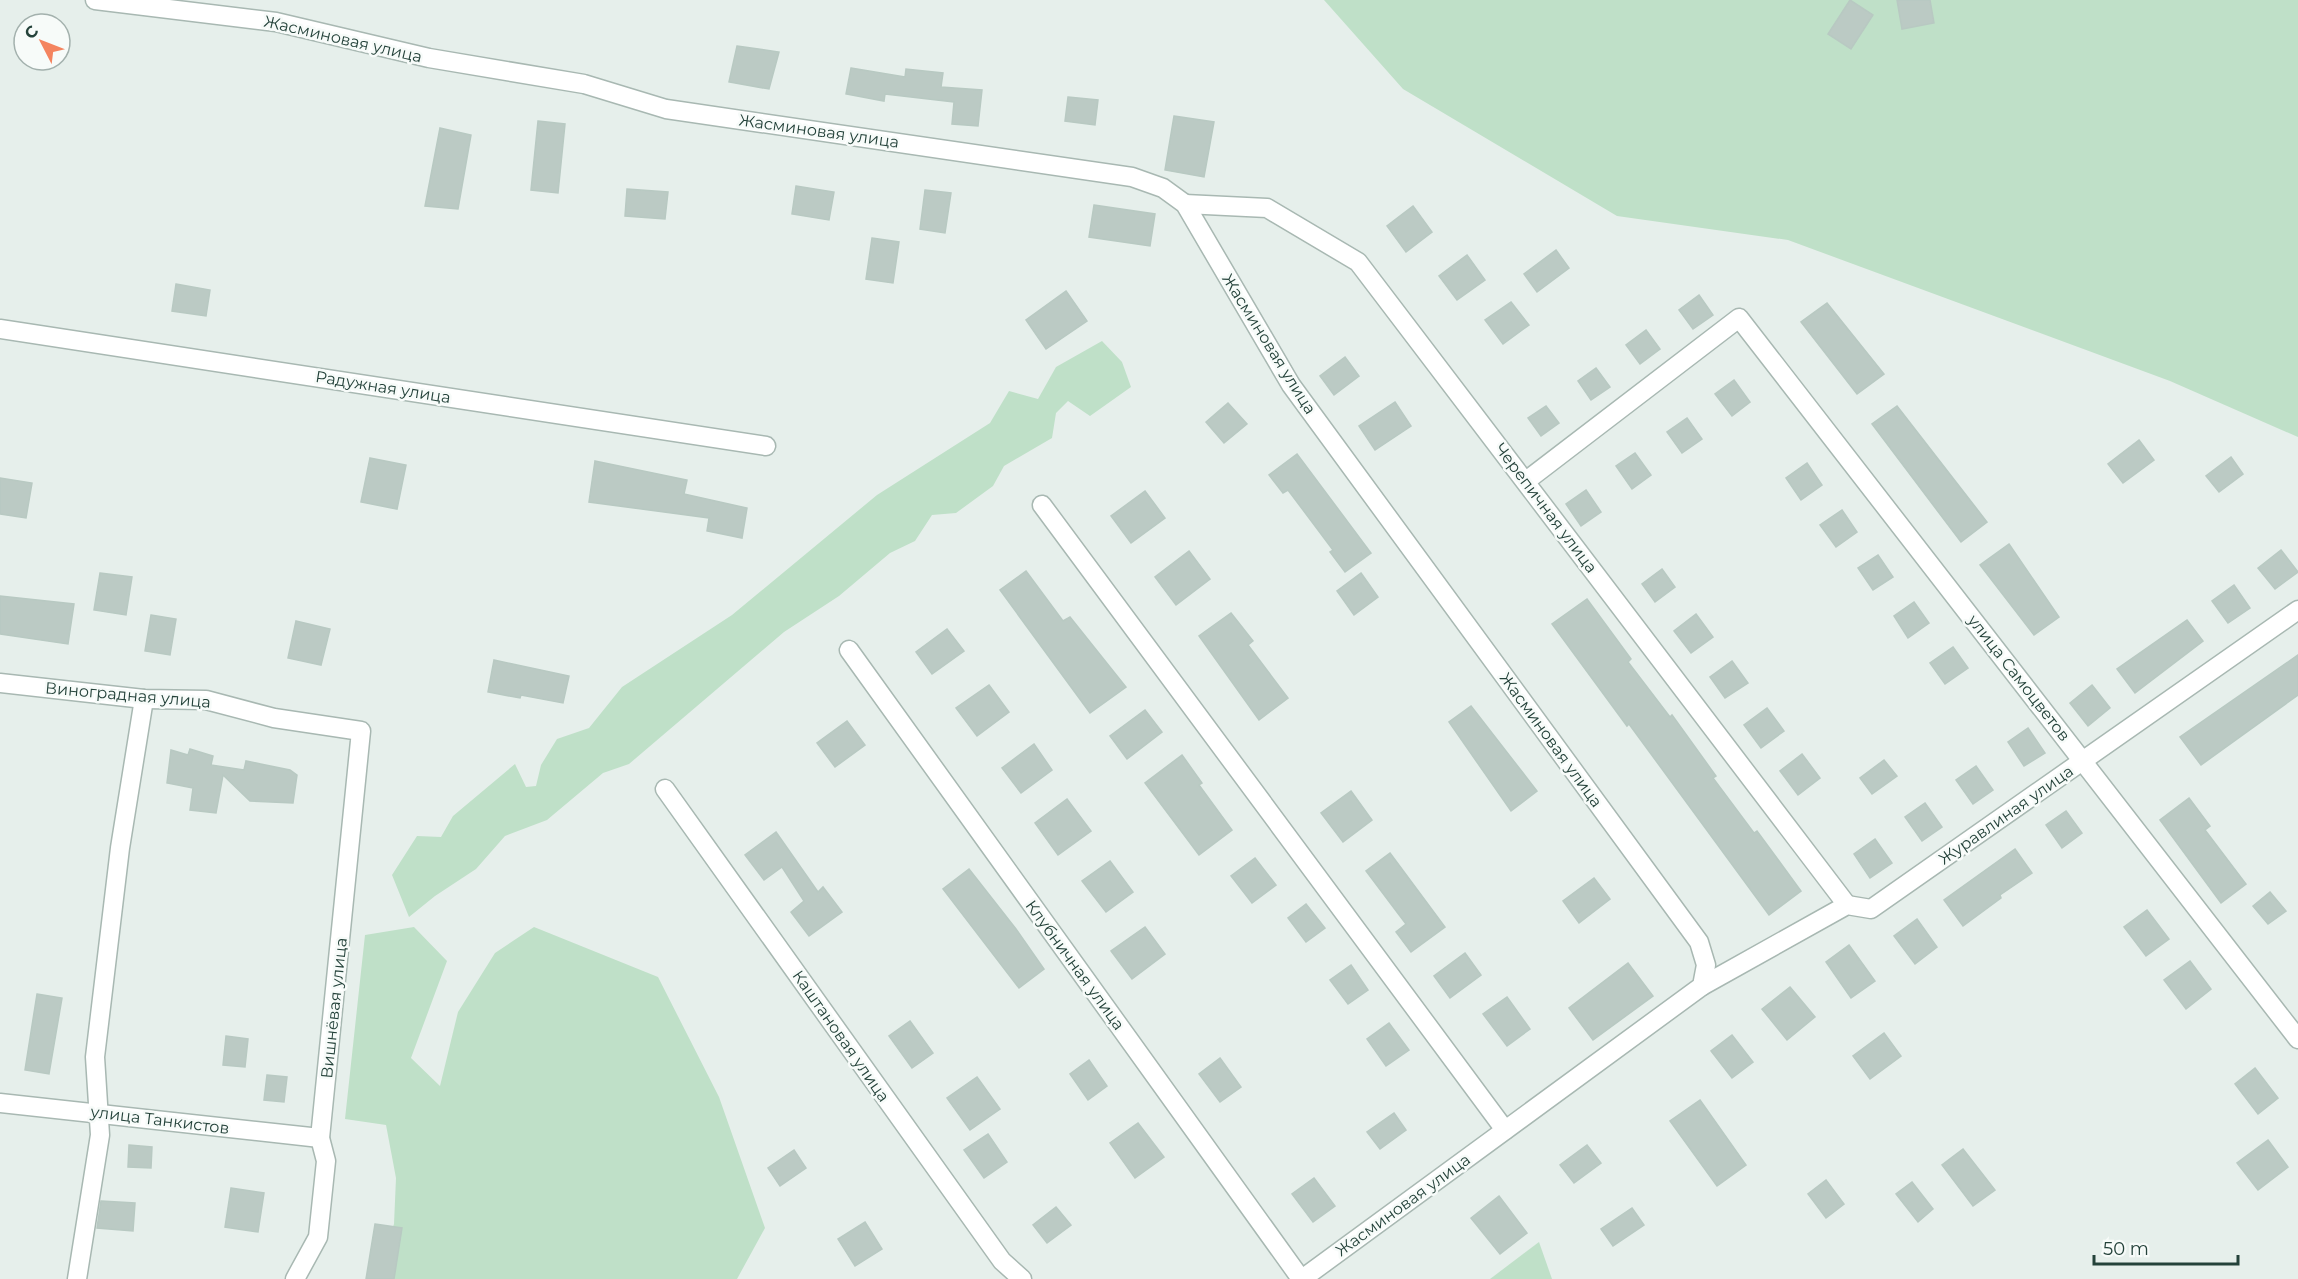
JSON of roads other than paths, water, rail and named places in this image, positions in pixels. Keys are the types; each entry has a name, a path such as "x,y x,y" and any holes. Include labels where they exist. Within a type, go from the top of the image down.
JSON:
{"street":[{"name":"Жасминовая улица","path":"95,0 276,22 429,58 584,84 666,109 1132,177 1163,188 1185,204 1291,385 1699,942 1706,965 1702,986 1301,1279"},
{"name":"Черепичная улица","path":"1185,204 1267,208 1358,262 1847,905"},
{"name":"улица Самоцветов","path":"1526,481 1739,318 2298,1039"},
{"name":"Радужная улица","path":"0,328 766,446"},
{"path":"1042,505 1505,1130"},
{"name":"Журавлиная улица","path":"1847,905 1871,909 2298,610"},
{"name":"Клубничная улица","path":"849,650 1301,1279"},
{"name":"Виноградная улица","path":"0,683 144,699 206,700 274,718 361,731"},
{"path":"77,1279 100,1135 94,1057 120,848 144,699"},
{"name":"Вишнёвая улица","path":"296,1279 318,1237 326,1161 321,1138 361,731"},
{"name":"Каштановая улица","path":"665,789 1002,1261 1022,1279"},
{"path":"1702,986 1847,905"},
{"name":"улица Танкистов","path":"0,1103 321,1138"}]}
